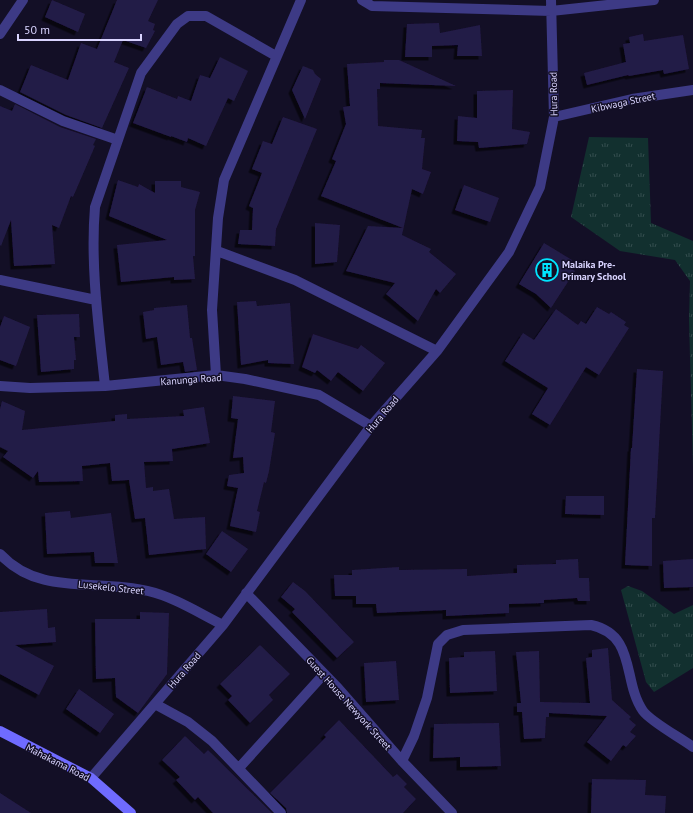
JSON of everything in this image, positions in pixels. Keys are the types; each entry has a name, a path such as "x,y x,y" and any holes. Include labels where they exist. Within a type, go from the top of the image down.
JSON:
{"street":[{"path":"0,34 23,0"},
{"path":"216,375 212,310 218,218 224,180 301,0"},
{"path":"362,0 372,6 551,11 654,0"},
{"name":"Hura Road","path":"91,778 223,625 371,426 437,351 509,252 540,187 554,117 551,0"},
{"path":"105,386 96,300 94,230 95,207 141,73 177,24 188,16 206,16 276,56"},
{"path":"0,90 64,121 118,140"},
{"name":"Kibwaga Street","path":"554,117 632,99 693,90"},
{"path":"217,251 295,280 437,351"},
{"path":"0,280 96,300"},
{"name":"Kanunga Road","path":"0,386 30,388 105,386 216,375 245,379 319,395 371,426"},
{"name":"Lusekelo Street","path":"0,554 11,566 33,578 50,582 121,586 147,591 167,597 223,625"},
{"name":"Guest House Newyork Street","path":"246,593 324,674 402,761 452,813"},
{"path":"402,761 414,736 427,698 438,644 447,635 464,630 591,625 612,633 620,645 643,712 693,747"},
{"path":"239,768 324,674"},
{"path":"155,704 188,722 212,741 281,813"},
{"name":"Mahakama Road","path":"0,731 91,778 131,813"}],"green space":[{"path":"589,137 648,138 651,223 693,241 693,468 689,320 690,281 675,260 620,251 571,217"},
{"path":"628,586 642,591 674,614 693,605 693,668 654,692 646,682 621,590"}],"building":[{"path":"52,0 85,14 78,32 45,17"},
{"path":"117,0 158,0 148,21 155,24 153,30 155,31 146,48 123,40 114,62 129,68 102,128 66,115 20,92 31,65 68,80 81,43 97,49"},
{"path":"439,23 440,33 480,25 482,56 457,56 458,45 432,46 432,57 405,57 407,24"},
{"path":"643,34 644,41 683,35 689,69 664,74 663,70 628,75 587,85 584,73 626,62 623,44 630,43 629,37"},
{"path":"220,57 248,71 234,101 228,98 206,146 188,138 187,142 133,123 147,87 177,99 178,96 191,101 200,75 210,78"},
{"path":"384,60 399,60 456,86 380,83 380,89 377,89 378,126 422,130 421,138 425,138 422,169 431,172 423,194 412,189 402,235 431,249 429,252 456,274 440,293 436,289 418,321 386,294 395,283 346,271 368,226 403,228 321,196 336,161 332,159 346,124 343,107 350,106 347,64 384,62"},
{"path":"303,66 313,70 321,79 305,119 292,90"},
{"path":"513,90 512,129 530,132 527,144 479,148 478,142 457,141 458,116 477,118 477,91"},
{"path":"15,104 60,127 96,139 93,145 95,146 73,197 71,196 59,228 52,225 55,264 14,266 11,220 1,246 0,245 0,106 12,111"},
{"path":"283,117 317,129 276,229 275,246 238,244 240,230 252,230 253,208 249,206 262,173 252,169 263,141 272,144"},
{"path":"118,180 138,187 139,184 155,193 155,181 181,181 181,187 200,192 195,210 195,256 193,256 195,279 174,280 174,277 121,282 117,245 167,240 109,216"},
{"path":"464,185 499,198 490,222 455,210"},
{"path":"315,223 340,225 337,262 315,264"},
{"name":"Malaika Pre- Primary School","path":"544,243 572,260 568,267 575,271 551,308 536,294 519,284"},
{"path":"256,301 257,306 290,303 294,364 268,363 268,360 241,365 237,302"},
{"path":"187,305 190,338 192,338 197,370 185,372 183,362 161,365 157,337 146,339 143,312 154,310 154,308"},
{"path":"597,307 609,314 611,312 626,322 624,325 629,328 599,375 586,367 550,425 532,414 548,388 505,361 523,333 534,340 556,309 578,325 581,321 586,324"},
{"path":"79,314 80,337 74,337 76,360 74,360 74,369 41,372 37,315"},
{"path":"4,316 30,327 16,366 0,360 0,327"},
{"path":"313,334 358,349 361,345 385,363 363,391 338,372 331,381 317,370 315,373 302,367"},
{"path":"637,369 663,371 655,518 652,518 652,566 625,565"},
{"path":"233,396 275,401 271,432 275,433 269,471 266,483 264,482 257,511 260,512 256,532 230,526 238,488 227,486 229,475 244,473 243,457 233,458 238,419 231,418"},
{"path":"2,401 25,411 22,430 115,421 115,415 127,414 127,419 184,416 183,410 204,407 210,443 172,449 173,461 144,462 146,488 153,487 153,491 169,489 174,519 205,517 206,549 149,555 145,518 135,519 129,480 112,481 110,463 82,466 83,481 39,482 38,471 33,478 3,457 8,451 0,447 0,409"},
{"path":"566,496 604,496 604,515 565,514"},
{"path":"70,511 71,518 111,513 118,563 95,563 94,552 47,554 45,513"},
{"path":"222,531 248,549 231,572 206,554"},
{"path":"578,559 579,578 589,578 590,601 578,601 577,598 544,600 544,603 509,604 509,613 446,616 446,610 377,613 376,604 356,604 356,596 335,596 334,575 352,575 352,570 399,567 399,570 467,569 467,576 517,573 517,565 556,564 556,560"},
{"path":"693,559 693,587 664,588 663,561"},
{"path":"293,582 305,591 354,642 337,658 292,612 295,609 281,597"},
{"path":"47,609 48,628 55,627 56,642 15,645 54,666 39,695 0,674 0,612"},
{"path":"140,612 169,613 167,674 138,713 116,697 115,678 96,679 95,619 140,619"},
{"path":"260,645 290,674 269,695 273,700 250,723 228,700 232,696 220,684"},
{"path":"608,648 612,700 631,717 629,719 636,725 630,732 636,736 626,747 623,745 611,761 587,742 607,716 549,713 549,717 546,717 545,738 524,739 522,712 517,712 517,703 521,703 516,652 539,651 540,702 590,703 586,658 592,657 592,650"},
{"path":"495,651 497,691 450,693 449,658 464,657 464,652"},
{"path":"396,661 399,700 366,702 364,663"},
{"path":"79,689 114,714 100,733 66,709"},
{"path":"339,720 393,777 397,774 407,784 404,787 416,799 403,813 287,813 286,808 270,793 326,737 324,735"},
{"path":"499,723 501,766 460,767 460,757 433,758 434,724"},
{"path":"185,736 204,754 208,750 272,813 213,813 198,797 195,800 176,780 180,777 162,760"},
{"path":"592,779 646,780 645,795 666,796 665,813 591,813"},
{"path":"0,793 31,813 0,813"}],"place":[{"name":"Malaika Pre- Primary School","path":"547,270"}]}
